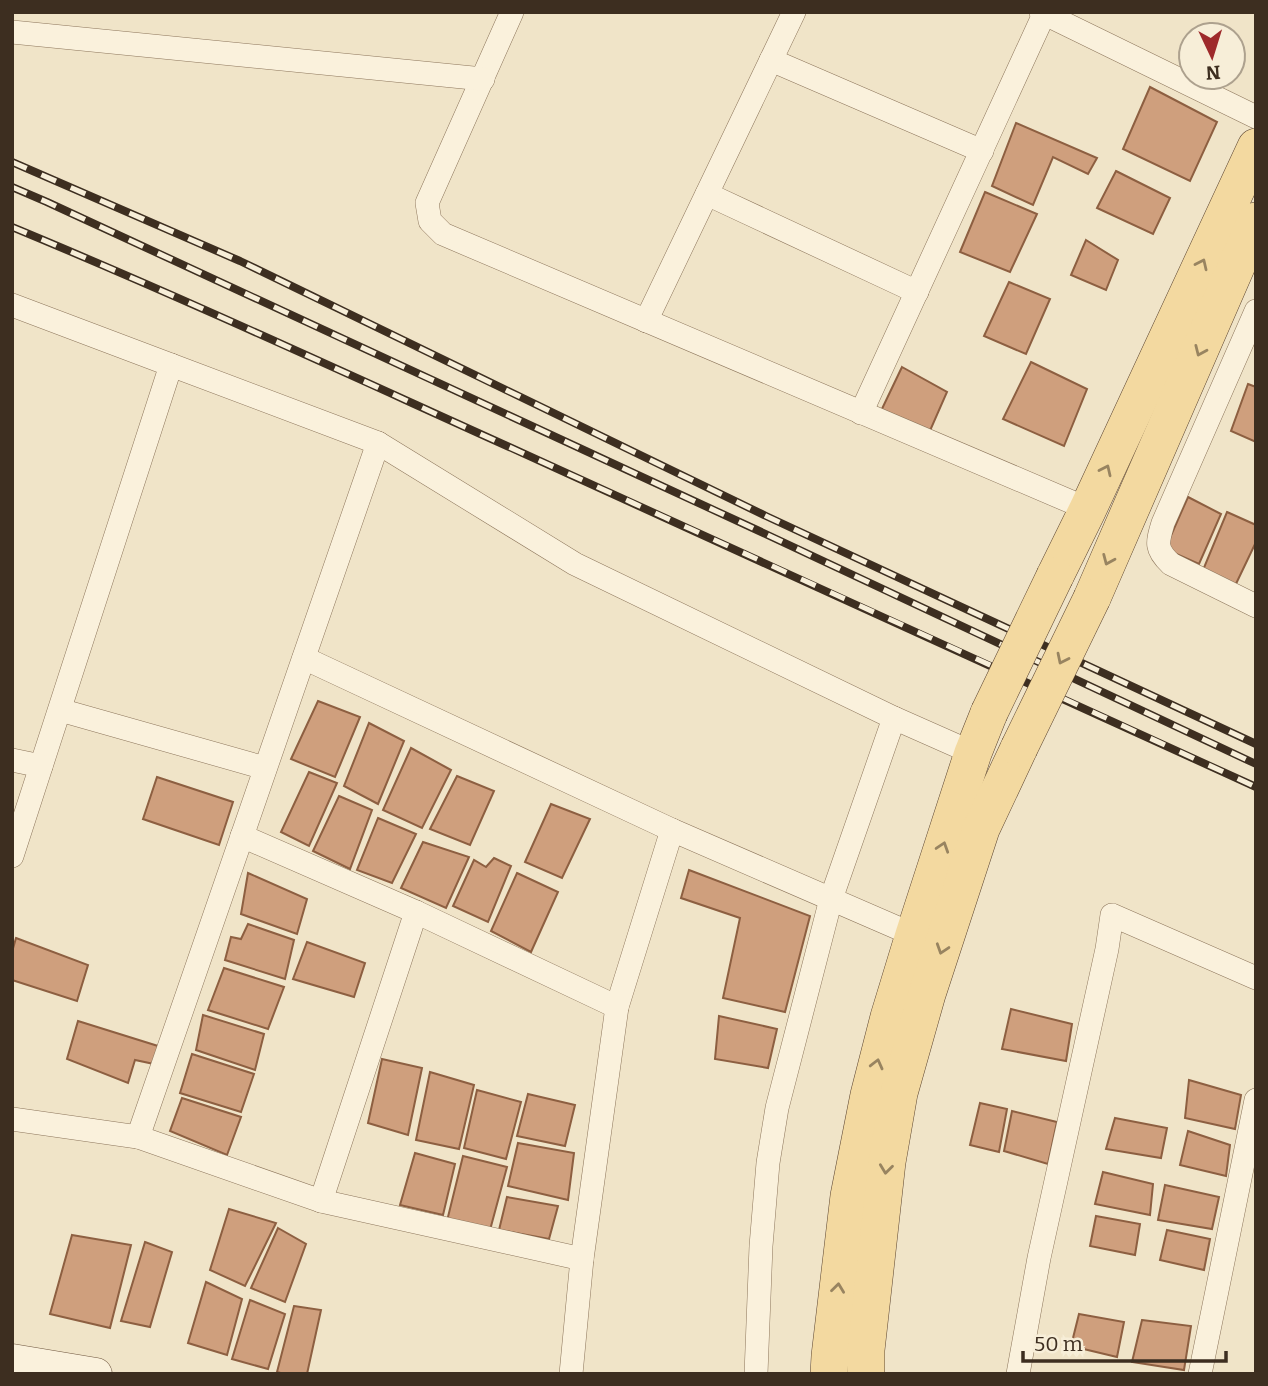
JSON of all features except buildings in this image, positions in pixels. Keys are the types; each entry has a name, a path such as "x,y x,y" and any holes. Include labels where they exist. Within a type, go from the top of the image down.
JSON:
{"main road":[{"path":"830,1374 849,1196 869,1095 889,1017 973,753 989,713 1088,509 1256,147"},
{"path":"866,1374 866,1350 885,1175 899,1093 927,994 981,829 1092,598 1256,221"}],"street":[{"path":"512,12 427,203 430,221 443,234 1088,509"},
{"path":"646,321 794,12"},
{"path":"861,413 1044,13 1256,117"},
{"path":"12,32 483,79"},
{"path":"771,60 982,151"},
{"path":"707,194 917,292"},
{"path":"12,306 378,443 575,564 894,718 973,753"},
{"path":"1256,311 1158,539 1160,554 1171,564 1256,606"},
{"path":"12,856 171,365"},
{"path":"138,1137 378,443"},
{"path":"304,658 672,830 914,935"},
{"path":"60,710 265,768"},
{"path":"756,1374 761,1247 768,1163 775,1119 831,899 894,718"},
{"path":"12,760 41,766"},
{"path":"571,1374 582,1259 617,1007 672,830"},
{"path":"242,836 416,912 617,1007"},
{"path":"321,1202 416,912"},
{"path":"1018,1374 1039,1258 1107,949 1112,915 1256,978"},
{"path":"1200,1374 1248,1181 1256,1100"},
{"path":"12,1119 138,1137 321,1202 582,1259"},
{"path":"12,1360 96,1374"}],"railway":[{"path":"12,162 240,261 766,516 1256,744"},
{"path":"12,187 757,530 1256,764"},
{"path":"12,227 322,362 1256,787"}]}
